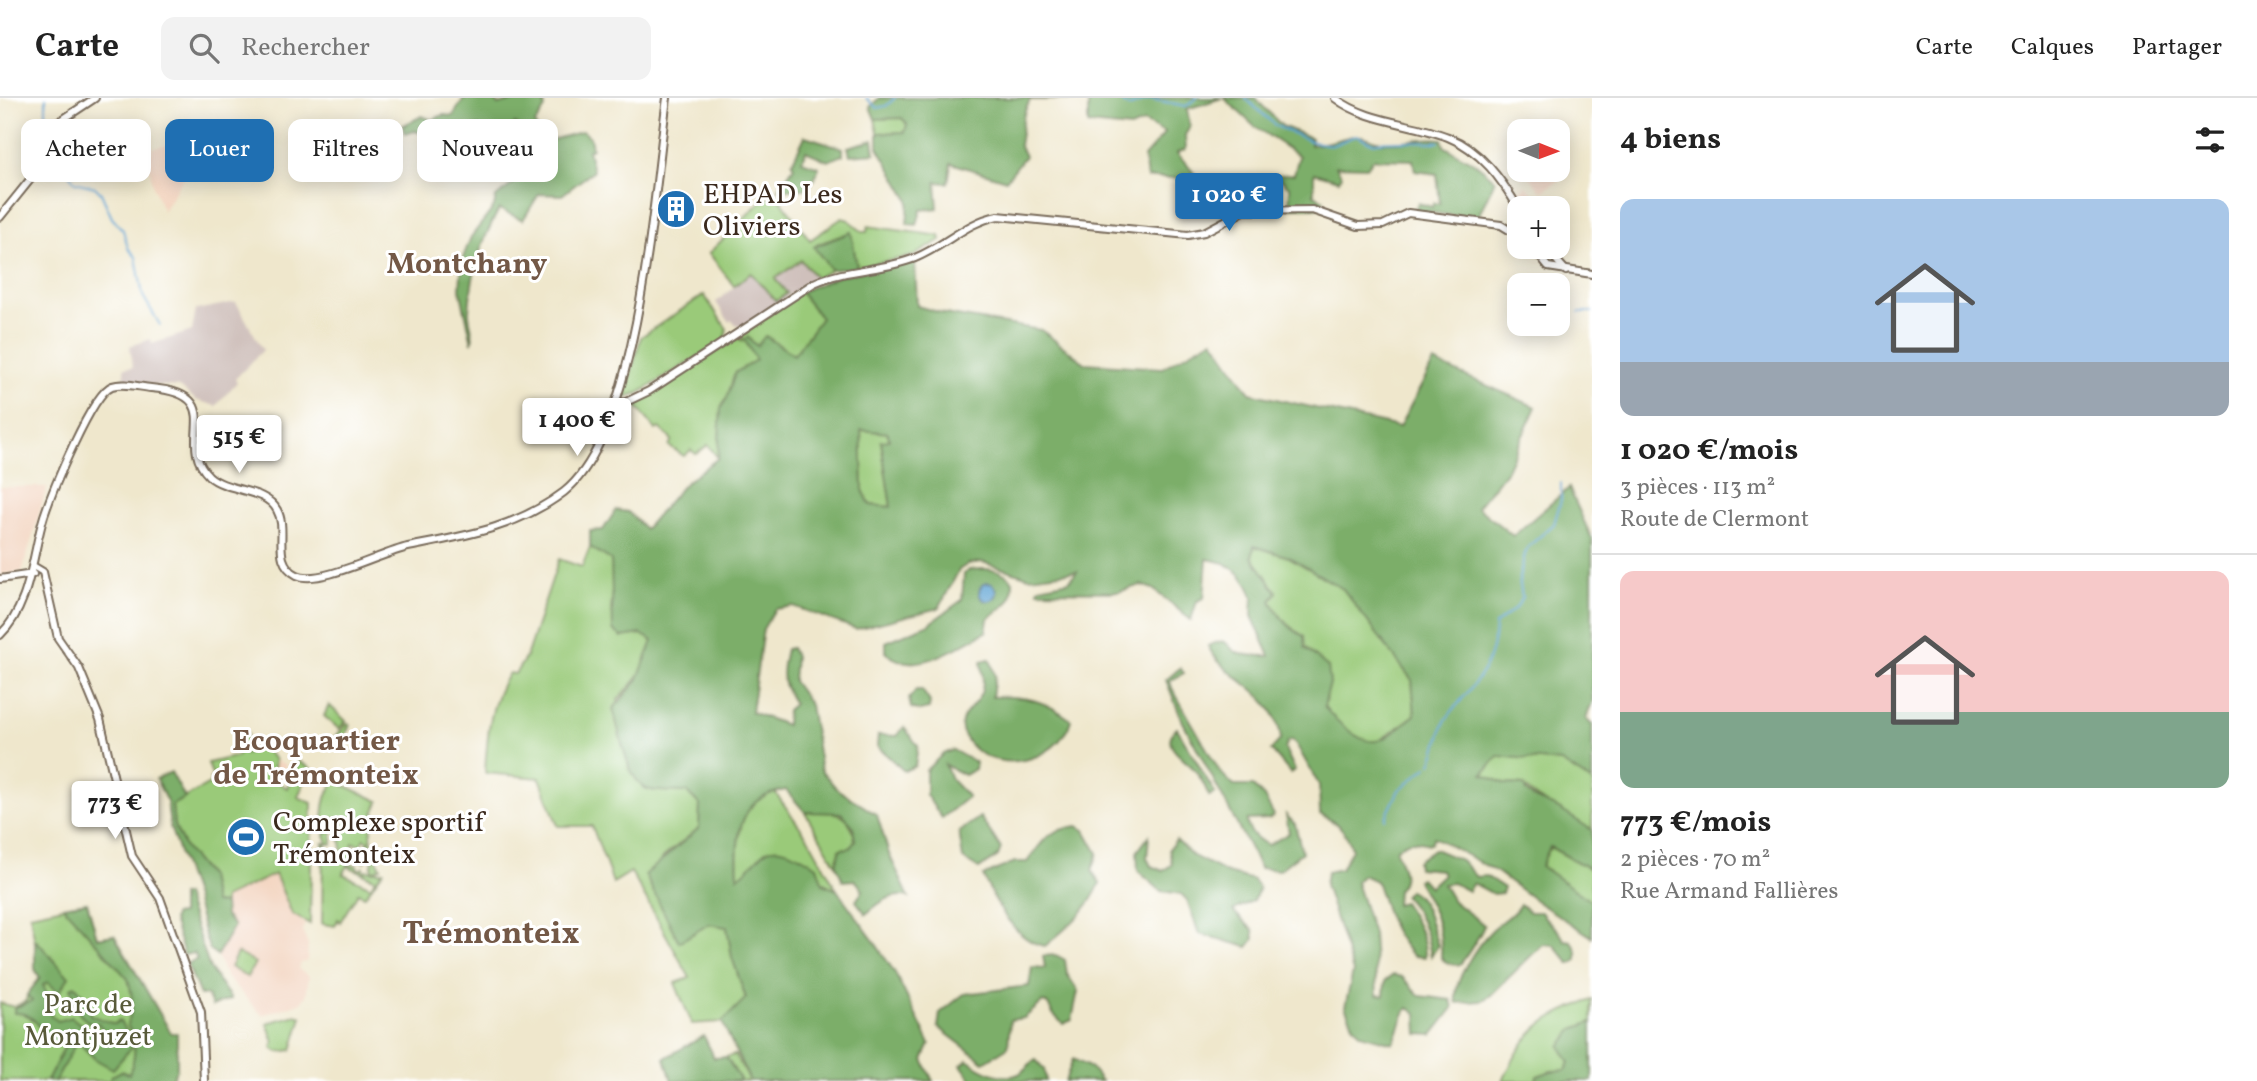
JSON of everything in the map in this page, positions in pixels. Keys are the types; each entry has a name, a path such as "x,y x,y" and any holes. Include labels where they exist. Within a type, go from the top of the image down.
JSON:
{"street":[{"path":"0,217 37,171 50,131 64,118 95,98"},
{"path":"0,635 11,622 33,566 46,512 89,413 100,393 118,385 176,390 187,396 194,407 199,458 205,470 215,480 274,505 280,517 283,560 295,574 316,578 395,550 504,527 563,493 587,468 616,401 633,342 667,98"},
{"path":"1335,98 1355,110 1456,141 1499,176 1511,196"},
{"path":"616,401 624,403 649,391 817,281 838,273 903,262 972,224 1004,215 1053,223 1188,235 1209,230 1237,213 1253,211 1317,211 1352,225 1374,227 1409,213 1502,225 1507,228"},
{"path":"1540,259 1544,265 1592,274"},
{"path":"1556,259 1566,271"},
{"path":"33,566 43,572 46,578 58,638 79,668 100,719 132,856 160,898 201,1012 204,1081"},
{"path":"0,579 38,573 46,578"}],"shaded area":[{"path":"165,146 165,182 181,182 163,211 151,176 152,148"},
{"path":"1534,182 1556,182 1542,192"},
{"path":"1526,186 1535,196 1519,196 1517,193"},
{"path":"802,259 816,278 741,329 731,320 729,322 716,302 751,273 776,301 775,279"},
{"path":"236,302 263,350 235,379 237,382 216,406 196,400 180,387 125,383 124,368 133,367 130,346 151,339 152,344 192,331 196,310"},
{"path":"0,487 47,487 22,572 0,575"},
{"path":"275,760 286,765 276,784 272,782"},
{"path":"275,874 291,913 305,924 302,930 308,944 307,961 301,963 298,969 309,976 306,996 300,1003 262,1015 226,977 217,955 234,926 225,916 224,898"}],"green space":[{"path":"464,98 495,98 498,105 525,98 543,98 545,108 538,119 434,119 443,115 453,116"},
{"path":"879,98 1222,98 1187,109 1190,127 1185,135 1186,149 1177,153 1194,173 1187,178 1147,178 1144,157 1165,133 1144,122 1131,128 1088,124 1088,100 1030,100 1023,117 1019,145 1025,156 1006,180 951,163 948,183 936,182 938,208 921,210 917,225 907,224 909,200 878,147 878,133 905,132 907,124 902,118 875,119 870,107"},
{"path":"1224,98 1255,98 1282,126 1311,138 1311,145 1358,136 1381,142 1442,139 1444,146 1478,165 1495,180 1477,219 1415,210 1418,203 1432,207 1434,203 1440,204 1437,174 1415,171 1413,160 1373,159 1367,167 1336,166 1342,176 1339,180 1314,173 1314,195 1324,200 1320,208 1289,208 1290,188 1276,175 1294,174 1299,156 1254,126"},
{"path":"422,116 430,119 417,119 417,132 405,134 403,126"},
{"path":"902,118 907,124 906,132 878,133 875,119"},
{"path":"583,131 590,137 592,148 588,150 593,171 562,195 539,194 523,220 499,209 482,246 472,283 469,319 472,343 460,289 462,260 471,237 494,207 496,197 515,182 558,182 558,138"},
{"path":"805,136 843,148 843,155 828,161 806,151 802,161 819,167 814,180 805,189 778,190 794,167 792,163"},
{"path":"873,140 875,153 850,155 848,147"},
{"path":"779,197 810,240 842,218 849,220 862,232 867,232 868,226 940,236 941,240 913,256 857,267 851,232 818,244 814,247 831,270 816,278 801,260 775,279 787,293 776,301 751,273 734,286 709,253 763,199"},
{"path":"851,232 857,267 831,270 814,247"},
{"path":"915,261 917,306 945,314 1041,330 1085,363 1162,368 1213,339 1250,393 1399,427 1434,362 1536,407 1507,470 1477,507 1513,536 1569,488 1592,539 1592,702 1586,719 1592,725 1592,782 1561,762 1498,756 1483,774 1505,784 1524,785 1526,792 1534,798 1559,809 1592,830 1592,870 1550,847 1541,866 1592,902 1592,937 1497,872 1434,837 1430,844 1408,842 1396,850 1402,866 1403,880 1397,890 1396,904 1403,902 1415,921 1424,942 1425,957 1413,956 1399,938 1376,881 1363,875 1356,882 1373,934 1377,995 1384,996 1385,981 1393,975 1402,977 1420,996 1451,1000 1453,1008 1432,1035 1418,1034 1417,1013 1408,1008 1393,1043 1361,1034 1345,1007 1353,972 1325,885 1327,872 1341,869 1352,849 1350,842 1340,827 1320,814 1319,785 1296,744 1292,740 1288,741 1285,749 1295,770 1290,773 1271,750 1281,739 1270,707 1216,659 1208,646 1221,641 1241,654 1270,656 1252,616 1253,596 1240,574 1225,563 1207,559 1204,598 1197,601 1191,620 1153,589 1141,585 1118,592 1038,591 1039,587 1069,581 1077,571 1029,577 982,562 968,564 959,570 939,608 856,629 793,606 775,609 763,629 751,712 786,725 787,710 794,704 786,689 782,671 786,649 791,648 795,656 793,681 810,705 821,770 837,789 877,815 889,854 909,897 891,897 866,914 856,901 863,890 855,880 843,881 836,865 840,849 850,848 855,841 853,826 841,813 805,812 786,790 770,794 749,810 743,820 737,847 738,877 766,851 772,849 793,852 817,866 823,884 837,890 895,973 930,1044 923,1060 933,1081 750,1081 722,1022 746,998 732,957 727,927 709,924 679,942 645,875 699,828 700,805 687,792 647,789 640,785 629,766 613,709 637,681 653,641 641,634 622,637 613,630 611,560 590,547 590,531 603,530 616,510 628,512 645,529 685,483 718,458 721,408 735,373 756,360 744,339 747,337 757,346 765,336 794,355 821,318 800,292 838,276","holes":["861,430 888,433 889,440 881,441 891,507 870,505 863,490","1254,546 1289,557 1343,589 1412,680 1415,715 1390,735 1375,741 1358,737 1332,716 1324,706 1330,683 1328,667 1305,648 1304,636 1289,626 1274,607 1271,601 1277,592 1252,557"]},
{"path":"800,292 821,318 794,355 766,336 757,347 748,337 756,360 735,373 727,398 721,407 718,458 708,445 696,454 691,450 684,456 669,446 672,440 659,428 656,430 634,403 739,338 742,341 742,335"},
{"path":"704,295 727,329 725,340 639,393 624,398 641,337"},
{"path":"861,430 888,432 890,441 881,442 891,507 870,505 863,490"},
{"path":"1254,546 1289,557 1343,589 1412,680 1415,715 1379,741 1361,742 1331,718 1324,706 1330,683 1315,657 1304,645 1304,636 1285,622 1277,612 1271,601 1277,592 1252,557"},
{"path":"590,547 611,560 614,580 611,610 622,637 641,634 653,641 649,658 641,673 618,699 629,769 650,790 687,792 700,805 699,828 661,859 709,924 727,927 732,957 746,999 722,1022 692,1024 675,983 690,978 631,872 613,883 592,826 558,826 540,778 485,773 488,734 497,696 509,673 515,674 526,657 559,559 582,567"},
{"path":"969,570 993,570 1013,581 1009,600 988,619 986,632 936,658 923,661 898,660 886,653 886,642 929,624 962,600 964,574"},
{"path":"990,659 995,675 992,697 1034,700 1071,720 1064,735 1038,756 1021,761 988,757 974,749 964,735 963,718 982,689 981,661"},
{"path":"1180,668 1184,673 1170,681 1172,688 1220,772 1234,786 1253,786 1264,797 1274,815 1269,819 1247,820 1251,831 1268,845 1289,833 1286,815 1295,824 1302,852 1279,870 1260,868 1182,720 1166,680"},
{"path":"916,690 922,690 930,702 929,709 920,711 911,708 909,699"},
{"path":"329,705 346,721 339,729 324,716"},
{"path":"348,723 350,725 340,749 330,743"},
{"path":"904,727 918,746 915,766 904,771 877,746 878,735 897,736"},
{"path":"1177,728 1215,793 1209,796 1192,767 1171,744 1170,739"},
{"name":"Complexe sportif Trémonteix","path":"247,734 245,754 261,745 275,760 272,782 278,782 287,788 298,761 321,775 319,778 307,775 298,797 312,803 310,924 292,914 275,874 224,898 224,904 214,903 209,877 185,848 174,825 172,805 211,783 210,779 222,776 212,775 208,763 238,756 240,737"},
{"path":"953,750 976,763 975,769 964,775 945,765 951,779 968,797 942,818 926,795 926,770 943,754"},
{"path":"1498,756 1561,762 1592,782 1592,830 1543,802 1524,785 1505,784 1483,775"},
{"path":"171,772 185,798 172,805 174,825 185,848 209,877 214,903 224,904 225,916 234,926 217,955 210,950 206,940 195,898 170,827 167,802 156,779"},
{"path":"335,781 379,801 371,834 373,850 381,867 372,871 383,871 365,896 358,893 335,926 322,924 323,843 328,843 325,835 328,832 323,831 323,818 324,804","holes":["326,820 343,820 343,830 339,831 343,854 327,854 325,844 332,844 332,829 325,829","364,839 369,841 366,847 370,849 365,861 351,853 353,843 361,845","368,854 373,861 371,871 366,870 364,873 363,868 359,870 356,865 348,864 351,856 365,862","348,866 375,879 371,887 343,874"]},
{"path":"775,792 810,841 837,890 765,851 753,867 738,877 739,839 746,813 762,796"},
{"path":"824,810 846,819 854,834 855,841 850,848 840,849 836,865 805,812"},
{"path":"980,817 1001,848 998,856 979,869 963,859 959,832"},
{"path":"1077,826 1085,830 1098,853 1092,871 1100,883 1084,910 1069,925 1045,946 1034,943 1015,929 1007,919 983,876 1015,862 1027,862 1047,837 1059,830"},
{"path":"1149,836 1147,858 1151,866 1163,871 1172,864 1169,849 1176,840 1193,856 1227,873 1253,880 1259,888 1255,898 1233,911 1253,930 1254,939 1248,947 1199,934 1187,900 1181,894 1161,891 1138,871 1137,852"},
{"path":"1550,847 1592,870 1592,902 1541,866"},
{"path":"1434,849 1461,860 1476,877 1486,876 1504,888 1502,893 1493,894 1473,883 1468,891 1453,883 1443,884 1453,901 1484,925 1459,965 1447,963 1441,958 1438,927 1432,908 1417,880 1421,878 1429,887 1443,874 1441,870 1418,868 1417,861"},
{"path":"1409,890 1420,900 1428,914 1438,945 1431,956 1422,924 1404,896"},
{"path":"185,895 210,969 231,999 212,1006 207,995 200,995 187,964 197,959 194,953 184,955 173,920 174,915 181,914 181,896"},
{"name":"Parc de Montjuzet","path":"87,902 97,938 114,935 171,1033 177,1033 177,1069 171,1081 0,1081 0,1003 14,1007 26,1001 27,995 40,978 35,969 38,960 30,914"},
{"path":"87,902 97,938 114,935 171,1033 177,1033 177,1069 171,1081 110,1081 110,1077 121,1071 129,1074 133,1061 134,1043 127,1025 132,997 128,979 63,906"},
{"path":"1520,904 1530,912 1541,912 1564,940 1571,941 1577,951 1577,960 1570,964 1554,945 1543,944 1490,996 1481,1001 1457,1003 1456,995 1461,975 1473,954 1492,930"},
{"path":"37,941 69,977 59,992 47,982 43,985 51,1002 51,1016 58,1021 71,1017 89,1030 107,1036 98,1023 93,1026 80,1015 71,988 75,985 90,1003 90,1015 115,1024 119,1020 131,1038 132,1047 113,1069 95,1059 77,1041 55,1081 47,1081 65,1046 47,1042 31,1018 14,1013 14,1008 32,1001 27,995 40,978 35,969"},
{"path":"237,953 255,963 247,977 230,967"},
{"path":"1056,955 1065,960 1067,974 1078,991 1072,1020 1063,1024 1052,1013 1048,1004 1043,1002 1024,1018 1010,1020 1008,1047 984,1062 938,1027 940,1013 964,994 1029,986 1032,967 1045,968 1043,956"},
{"path":"1592,1000 1592,1022 1574,1029 1570,1062 1566,1071 1538,1076 1536,1081 1503,1081 1519,1050 1537,1028 1559,1013"},
{"path":"296,1015 302,1017 292,1050 278,1052 272,1048 274,1042 267,1023"},
{"path":"1592,1022 1592,1081 1536,1081 1537,1076 1566,1070 1570,1062 1560,1046 1574,1029"},
{"path":"704,1036 714,1058 726,1057 741,1081 672,1081 665,1058"},
{"path":"735,1055 750,1081 741,1081 726,1057"},
{"path":"1073,1059 1091,1068 1101,1081 1065,1081"},
{"path":"968,1060 986,1071 1013,1076 1036,1060 1044,1069 1046,1081 973,1081 961,1065"}],"water":[{"path":"988,583 994,586 997,592 994,598 988,601 982,598 979,592 982,586"}],"waterway":[{"path":"46,98 48,119"},
{"path":"866,98 877,108 886,106 895,98"},
{"path":"1118,98 1128,107 1150,99 1186,106 1197,98"},
{"path":"1245,98 1276,126 1313,142 1333,145 1357,135 1372,143 1439,142"},
{"path":"75,182 95,187 101,193 112,218 123,230 128,248 136,257 143,296 160,325"},
{"path":"1579,312 1592,312"},
{"path":"1431,763 1445,721 1486,665 1494,640 1495,625 1517,607 1522,597 1519,578 1525,554 1529,546 1554,524 1561,500 1561,483"},
{"path":"1385,819 1399,790 1427,767"}],"place":[{"name":"EHPAD Les Oliviers","path":"676,209"},
{"name":"Complexe sportif Trémonteix","path":"246,837"}],"district":[{"name":"Montchany","path":"467,263"},
{"name":"Ecoquartier de Trémonteix","path":"316,757"},
{"name":"Trémonteix","path":"491,932"}]}
